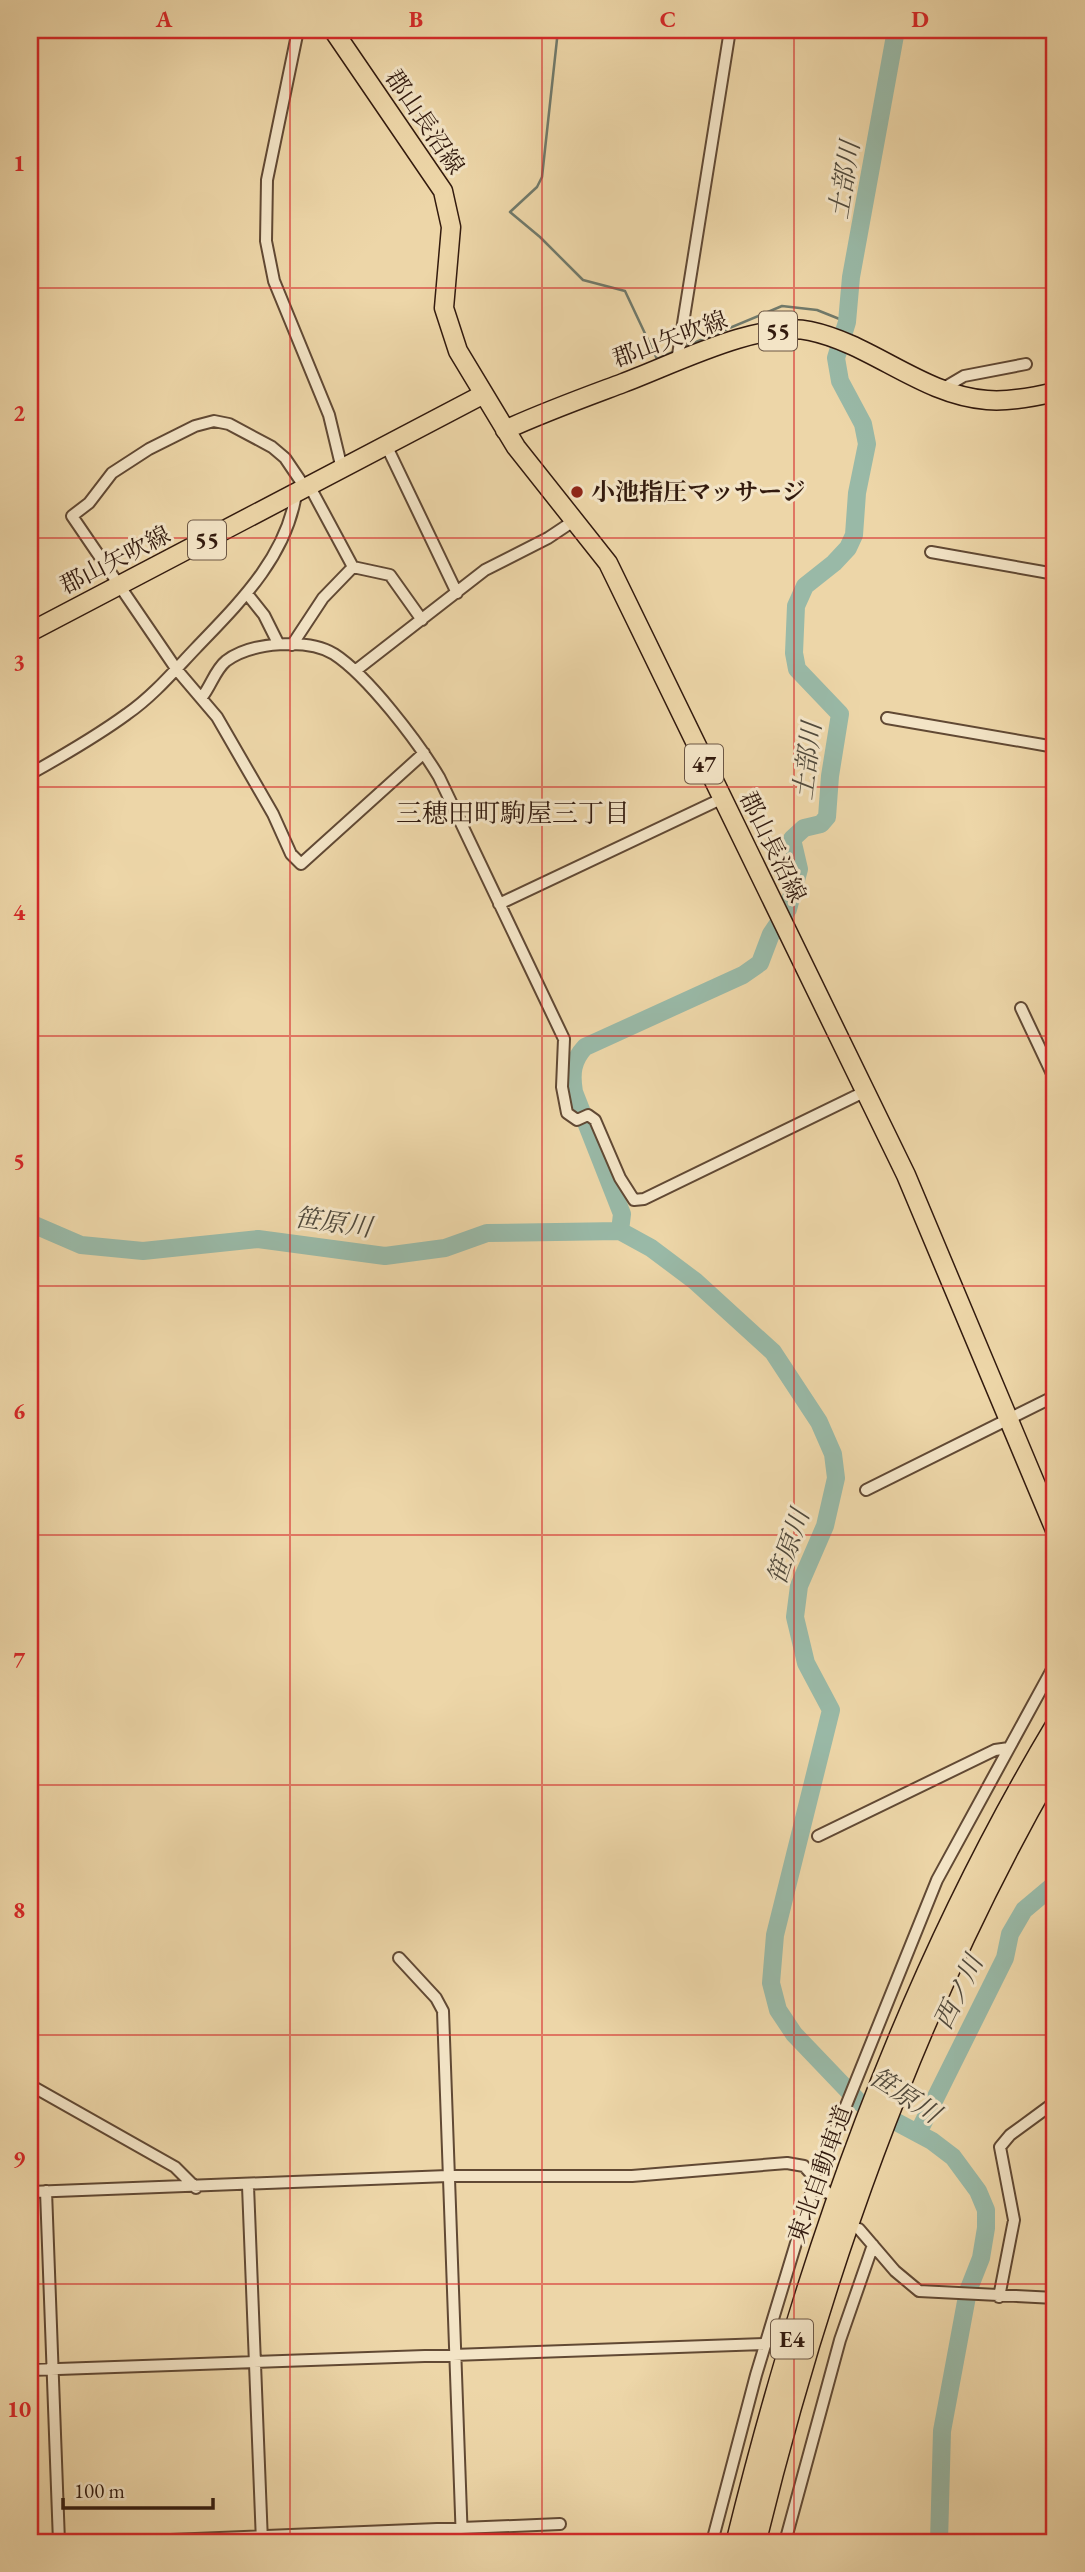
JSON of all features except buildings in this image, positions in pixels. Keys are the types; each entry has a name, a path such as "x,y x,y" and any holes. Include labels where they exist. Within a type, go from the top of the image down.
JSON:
{"highway":[{"name":"東北自動車道","path":"737,2542 793,2334 858,2140 899,2039 995,1835 1055,1728"},
{"name":"東北自動車道","path":"755,2542 817,2314 869,2161 956,1954 1055,1763"}],"main road":[{"name":"郡山長沼線","path":"333,30 447,200 451,227 445,318 458,351 505,430 608,563 866,1091 1010,1418 1055,1530"},
{"name":"郡山矢吹線","path":"505,430 677,361 759,333 808,330 858,348 942,389 987,400 1055,393"},
{"name":"郡山矢吹線","path":"30,632 482,395"}],"street":[{"path":"298,30 270,161 265,199 266,241 274,281 327,407 342,469"},
{"path":"677,361 730,30"},
{"path":"942,389 964,376 1026,364"},
{"path":"422,620 390,575 353,567 281,455 223,422 195,426 149,449 112,473 89,503 72,516 177,670 202,697 273,814 291,854 301,864 424,753"},
{"path":"387,447 457,593"},
{"path":"30,768 32,773 54,761 129,713 177,670 247,594 285,530 304,490"},
{"path":"355,671 485,570 548,538 575,520"},
{"path":"931,552 1055,574"},
{"path":"292,645 323,598 353,567"},
{"path":"247,594 264,615 278,643"},
{"path":"202,697 226,661 278,643 326,650 355,671 424,753 439,777 564,1039 562,1087 567,1113 595,1120 620,1178 632,1198 638,1201 866,1091"},
{"path":"887,718 1055,747"},
{"path":"499,904 721,799"},
{"path":"1021,1009 1055,1080"},
{"path":"866,1490 1055,1396"},
{"path":"712,2542 814,2175 843,2113 937,1880 1055,1664"},
{"path":"818,1836 995,1750 1009,1748"},
{"path":"399,1958 436,1998 443,2011 462,2542"},
{"path":"30,2085 175,2166 196,2188"},
{"path":"997,2297 1014,2220 1000,2147 1010,2134 1055,2102"},
{"path":"30,2192 196,2188 448,2176 632,2176 787,2163 804,2166 828,2193"},
{"path":"248,2186 257,2362 261,2539"},
{"path":"46,2191 60,2542"},
{"path":"859,2229 912,2287 919,2291 1055,2298"},
{"path":"785,2542 840,2340 873,2245"},
{"path":"30,2370 766,2344"},
{"path":"122,2542 261,2539 560,2524"}],"waterway":[{"path":"558,30 542,177 537,187 510,212 540,237 583,280 625,291 657,359 675,351"},
{"name":"土部川","path":"620,1231 622,1214 574,1092 573,1074 577,1057 585,1047 743,975 760,963 771,934 788,909 799,869 792,839 804,828 821,824 827,817 830,776 840,714 797,669 794,653 796,606 805,586 834,563 848,548 854,535 857,493 867,444 863,424 840,381 836,358 847,322 851,277 896,30"},
{"path":"684,347 782,306 817,310 847,322"},
{"name":"笹原川","path":"30,1223 81,1245 143,1251 258,1239 385,1256 445,1248 487,1233 620,1231 651,1248 695,1281 773,1352 819,1422 833,1454 836,1478 825,1526 799,1586 795,1617 806,1663 831,1710 775,1935 771,1983 778,2010 794,2034 859,2102 932,2141 953,2157 978,2191 986,2210 981,2258 968,2291 942,2431 939,2542"},
{"name":"西ノ川","path":"918,2133 1005,1958 1010,1934 1024,1910 1055,1884"}],"place":[{"name":"小池指圧マッサージ","path":"577,492"}],"district":[{"name":"三穂田町駒屋三丁目","path":"513,813"}]}
